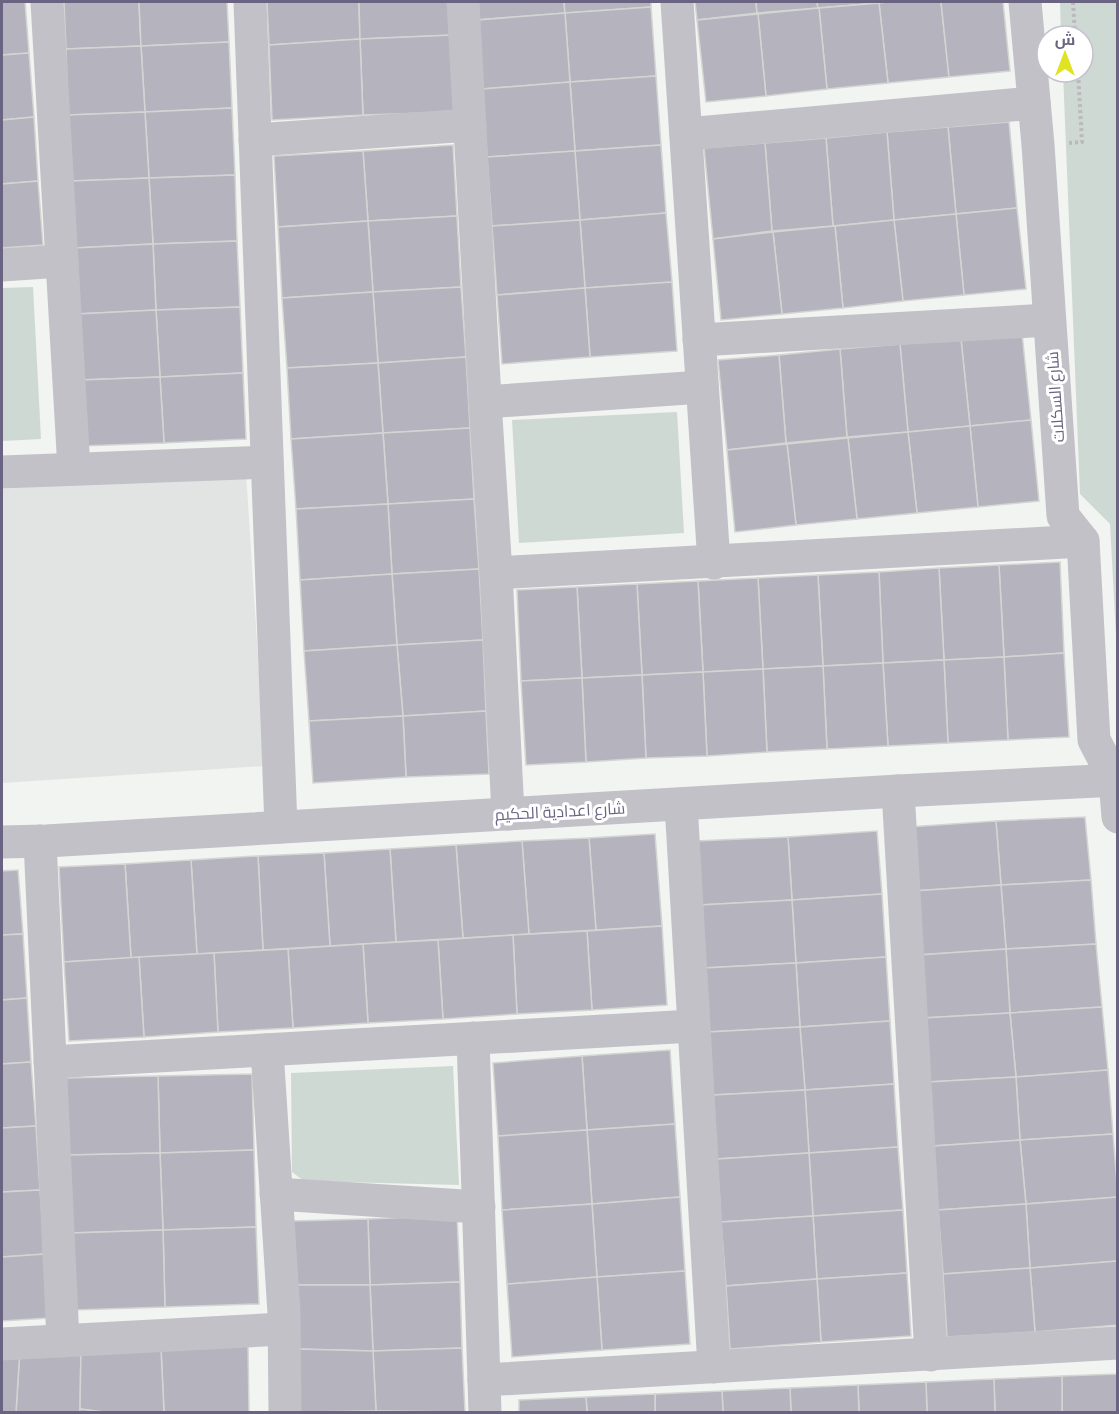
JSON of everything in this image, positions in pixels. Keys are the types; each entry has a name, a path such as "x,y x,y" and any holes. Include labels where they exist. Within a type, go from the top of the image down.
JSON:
{"street":[{"path":"47,2 74,470"},
{"path":"250,2 281,827"},
{"path":"463,2 508,814"},
{"path":"677,2 714,563"},
{"name":"شارع السكلات","path":"1025,2 1038,145 1063,516 1083,542"},
{"path":"686,134 1034,103"},
{"path":"255,140 470,125"},
{"path":"2,265 62,261"},
{"path":"699,340 1049,320"},
{"path":"485,402 702,387"},
{"path":"2,472 267,462"},
{"path":"496,573 1083,542 1094,740 1117,780 1118,817"},
{"name":"شارع اعدادية الحكيم","path":"2,842 1117,780"},
{"path":"898,791 931,1355"},
{"path":"681,804 714,1367"},
{"path":"40,841 63,1341"},
{"path":"50,1062 693,1026"},
{"path":"473,1038 485,1413"},
{"path":"267,1050 284,1313 285,1413"},
{"path":"276,1194 479,1207"},
{"path":"2,1344 283,1329"},
{"path":"484,1380 1118,1343"}],"path":[{"path":"1073,2 1075,24"},
{"path":"1038,145 1082,142 1079,84"}],"shaded area":[{"path":"1060,2 1117,2 1117,654 1110,524 1080,494 1063,84 1095,84 1095,24 1061,24"},
{"path":"33,287 41,439 2,441 2,288"},
{"path":"677,412 684,533 519,543 512,420"},
{"path":"246,473 265,766 2,783 2,489"},
{"path":"453,1066 459,1185 304,1181 292,1172 291,1073"}],"building":[{"path":"2,2 25,2 29,53 2,55"},
{"path":"64,2 139,2 141,46 66,49"},
{"path":"139,2 227,2 229,42 141,46"},
{"path":"267,2 359,2 360,39 269,45"},
{"path":"359,2 451,2 453,35 360,39"},
{"path":"475,2 564,2 565,13 477,20"},
{"path":"564,2 651,2 651,7 565,13"},
{"path":"695,2 756,2 757,13 697,20"},
{"path":"756,2 817,2 818,8 757,13"},
{"path":"817,2 879,2 879,3 818,8"},
{"path":"941,2 949,77 888,83 879,3"},
{"path":"941,2 1003,2 1010,71 949,77"},
{"path":"879,3 888,83 827,89 819,8"},
{"path":"651,7 656,76 570,82 565,13"},
{"path":"819,8 827,89 766,96 758,14"},
{"path":"565,13 570,82 482,89 477,20"},
{"path":"758,14 766,96 706,102 697,20"},
{"path":"453,35 458,112 363,115 360,39"},
{"path":"360,39 363,115 272,120 269,45"},
{"path":"229,42 232,108 145,112 141,46"},
{"path":"141,46 145,112 68,115 66,49"},
{"path":"29,53 34,117 2,120 2,55"},
{"path":"656,76 661,145 575,151 570,82"},
{"path":"570,82 575,151 487,157 482,89"},
{"path":"232,108 235,175 149,178 145,112"},
{"path":"145,112 149,178 71,181 68,115"},
{"path":"34,117 38,181 2,184 2,120"},
{"path":"1009,122 1017,208 956,214 948,127"},
{"path":"948,127 956,214 894,220 887,132"},
{"path":"887,132 894,220 833,226 826,138"},
{"path":"826,138 833,226 772,231 765,143"},
{"path":"765,143 772,231 713,239 704,148"},
{"path":"453,145 457,216 368,221 363,151"},
{"path":"661,145 666,213 580,220 575,151"},
{"path":"363,151 368,221 278,227 274,156"},
{"path":"575,151 580,220 492,226 487,157"},
{"path":"235,175 237,241 153,244 149,178"},
{"path":"149,178 153,244 74,248 71,181"},
{"path":"38,181 43,245 2,248 2,184"},
{"path":"1017,208 1026,289 964,295 956,214"},
{"path":"666,213 672,282 585,288 580,220"},
{"path":"956,214 964,295 903,301 894,220"},
{"path":"457,216 461,287 373,292 368,221"},
{"path":"580,220 585,288 497,295 492,226"},
{"path":"894,220 903,301 843,308 835,226"},
{"path":"368,221 373,292 282,298 278,227"},
{"path":"835,226 843,308 782,314 773,232"},
{"path":"773,232 782,314 721,320 713,239"},
{"path":"237,241 240,307 156,310 153,244"},
{"path":"153,244 156,310 77,314 74,248"},
{"path":"672,282 677,351 590,357 585,288"},
{"path":"461,287 466,357 378,363 373,292"},
{"path":"585,288 590,357 502,364 497,295"},
{"path":"373,292 378,363 287,368 282,298"},
{"path":"240,307 243,373 160,377 156,310"},
{"path":"156,310 160,377 80,380 77,314"},
{"path":"1022,333 1031,420 970,426 961,339"},
{"path":"961,339 970,426 908,432 900,344"},
{"path":"900,344 908,432 847,437 840,349"},
{"path":"840,349 847,437 786,443 779,355"},
{"path":"779,355 786,443 727,450 718,360"},
{"path":"466,357 470,428 383,433 378,363"},
{"path":"378,363 383,433 291,439 287,368"},
{"path":"243,373 246,439 164,443 160,377"},
{"path":"160,377 164,443 82,446 80,380"},
{"path":"1031,420 1039,501 978,507 970,426"},
{"path":"970,426 978,507 917,513 908,432"},
{"path":"470,428 474,499 388,504 383,433"},
{"path":"908,432 917,513 857,519 848,438"},
{"path":"383,433 388,504 296,509 291,439"},
{"path":"848,438 857,519 796,525 787,444"},
{"path":"787,444 796,525 735,532 727,450"},
{"path":"474,499 479,569 392,574 388,504"},
{"path":"388,504 392,574 300,580 296,509"},
{"path":"1060,562 1064,653 1004,657 999,565"},
{"path":"999,565 1004,657 944,660 939,568"},
{"path":"939,568 944,660 883,663 879,572"},
{"path":"479,569 483,640 397,645 392,574"},
{"path":"879,572 883,663 823,666 818,575"},
{"path":"392,574 397,645 304,651 300,580"},
{"path":"818,575 823,666 763,669 758,578"},
{"path":"758,578 763,669 703,672 698,581"},
{"path":"698,581 703,672 642,675 637,584"},
{"path":"637,584 642,675 582,678 577,587"},
{"path":"577,587 582,678 521,681 517,590"},
{"path":"483,640 486,711 403,716 397,645"},
{"path":"397,645 403,716 309,721 304,651"},
{"path":"1064,653 1069,737 1008,740 1004,657"},
{"path":"1004,657 1008,740 948,743 944,660"},
{"path":"944,660 948,743 888,746 883,663"},
{"path":"883,663 888,746 827,749 823,666"},
{"path":"823,666 827,749 767,752 763,669"},
{"path":"763,669 767,752 707,756 703,672"},
{"path":"703,672 707,756 646,758 642,675"},
{"path":"642,675 646,758 586,762 582,678"},
{"path":"582,678 586,762 526,765 521,681"},
{"path":"486,711 489,774 406,777 403,716"},
{"path":"403,716 406,777 313,783 309,721"},
{"path":"1085,817 1091,880 1001,885 996,821"},
{"path":"996,821 1001,885 913,891 908,827"},
{"path":"877,831 882,894 792,900 788,837"},
{"path":"655,834 662,926 596,930 589,838"},
{"path":"788,837 792,900 700,905 696,841"},
{"path":"589,838 596,930 529,934 522,841"},
{"path":"522,841 529,934 463,938 456,845"},
{"path":"456,845 463,938 396,942 390,849"},
{"path":"390,849 396,942 330,946 324,853"},
{"path":"324,853 330,946 263,950 258,856"},
{"path":"258,856 263,950 197,954 191,860"},
{"path":"191,860 197,954 131,958 125,864"},
{"path":"125,864 131,958 64,962 59,867"},
{"path":"18,870 23,934 2,935 2,871"},
{"path":"1091,880 1096,944 1006,949 1001,885"},
{"path":"1001,885 1006,949 918,955 913,891"},
{"path":"882,894 886,957 796,963 792,900"},
{"path":"792,900 796,963 704,968 700,905"},
{"path":"662,926 667,1005 592,1010 587,931"},
{"path":"587,931 592,1010 517,1014 513,935"},
{"path":"23,934 27,998 2,1000 2,935"},
{"path":"513,935 517,1014 443,1019 438,940"},
{"path":"438,940 443,1019 368,1023 363,944"},
{"path":"363,944 368,1023 293,1028 288,949"},
{"path":"1096,944 1102,1007 1010,1013 1006,949"},
{"path":"288,949 293,1028 218,1032 214,953"},
{"path":"1006,949 1010,1013 923,1018 918,955"},
{"path":"214,953 218,1032 144,1037 139,957"},
{"path":"139,957 144,1037 69,1041 64,962"},
{"path":"886,957 890,1021 800,1027 796,963"},
{"path":"796,963 800,1027 708,1032 704,968"},
{"path":"27,998 31,1062 2,1064 2,1000"},
{"path":"1102,1007 1108,1070 1016,1077 1010,1013"},
{"path":"1010,1013 1016,1077 928,1082 923,1018"},
{"path":"890,1021 894,1084 805,1090 800,1027"},
{"path":"800,1027 805,1090 713,1095 708,1032"},
{"path":"670,1050 675,1124 587,1130 582,1056"},
{"path":"582,1056 587,1130 498,1136 493,1063"},
{"path":"31,1062 36,1126 2,1128 2,1064"},
{"path":"1108,1070 1113,1134 1020,1140 1016,1077"},
{"path":"252,1074 254,1150 160,1153 158,1076"},
{"path":"158,1076 160,1153 68,1155 65,1078"},
{"path":"1016,1077 1020,1140 933,1146 928,1082"},
{"path":"894,1084 898,1147 809,1153 805,1090"},
{"path":"805,1090 809,1153 717,1159 713,1095"},
{"path":"675,1124 680,1197 592,1204 587,1130"},
{"path":"36,1126 40,1190 2,1192 2,1128"},
{"path":"587,1130 592,1204 502,1210 498,1136"},
{"path":"1113,1134 1118,1197 1026,1204 1020,1140"},
{"path":"1020,1140 1026,1204 938,1210 933,1146"},
{"path":"898,1147 903,1210 813,1216 809,1153"},
{"path":"254,1150 256,1227 163,1230 160,1153"},
{"path":"160,1153 163,1230 71,1233 68,1155"},
{"path":"809,1153 813,1216 721,1222 717,1159"},
{"path":"40,1190 45,1254 2,1257 2,1192"},
{"path":"680,1197 685,1271 597,1277 592,1204"},
{"path":"1118,1197 1118,1261 1030,1268 1026,1204"},
{"path":"592,1204 597,1277 507,1284 502,1210"},
{"path":"1026,1204 1030,1268 943,1274 938,1210"},
{"path":"903,1210 907,1273 817,1279 813,1216"},
{"path":"457,1215 460,1282 370,1285 368,1219"},
{"path":"813,1216 817,1279 726,1286 721,1222"},
{"path":"368,1219 370,1285 295,1285 292,1221"},
{"path":"256,1227 259,1304 165,1307 163,1230"},
{"path":"163,1230 165,1307 74,1310 71,1233"},
{"path":"45,1254 49,1318 2,1321 2,1257"},
{"path":"1118,1261 1118,1325 1035,1332 1030,1268"},
{"path":"1030,1268 1035,1332 947,1337 943,1274"},
{"path":"685,1271 690,1344 602,1350 597,1277"},
{"path":"907,1273 911,1336 821,1342 817,1279"},
{"path":"597,1277 602,1350 512,1357 507,1284"},
{"path":"817,1279 821,1342 730,1349 726,1286"},
{"path":"460,1282 462,1348 373,1351 370,1285"},
{"path":"295,1285 370,1285 373,1351 297,1349"},
{"path":"248,1345 249,1412 164,1412 161,1349"},
{"path":"81,1347 80,1412 16,1412 20,1349"},
{"path":"81,1347 161,1349 164,1412 103,1412 80,1409"},
{"path":"462,1348 465,1412 376,1411 373,1351"},
{"path":"20,1349 16,1412 2,1412 2,1350"},
{"path":"297,1349 373,1351 376,1411 300,1412"},
{"path":"1118,1374 1118,1412 1062,1412 1062,1376"},
{"path":"1062,1376 1062,1412 995,1412 994,1379"},
{"path":"994,1379 995,1412 927,1412 926,1382"},
{"path":"926,1382 927,1412 859,1412 858,1385"},
{"path":"858,1385 859,1412 791,1412 790,1388"},
{"path":"790,1388 791,1412 723,1412 722,1391"},
{"path":"722,1391 723,1412 655,1412 655,1394"},
{"path":"655,1394 655,1412 587,1412 586,1397"},
{"path":"586,1397 587,1412 519,1412 519,1400"},
{"path":"80,1409 103,1412 80,1412"},
{"path":"376,1411 426,1412 376,1412"}]}
